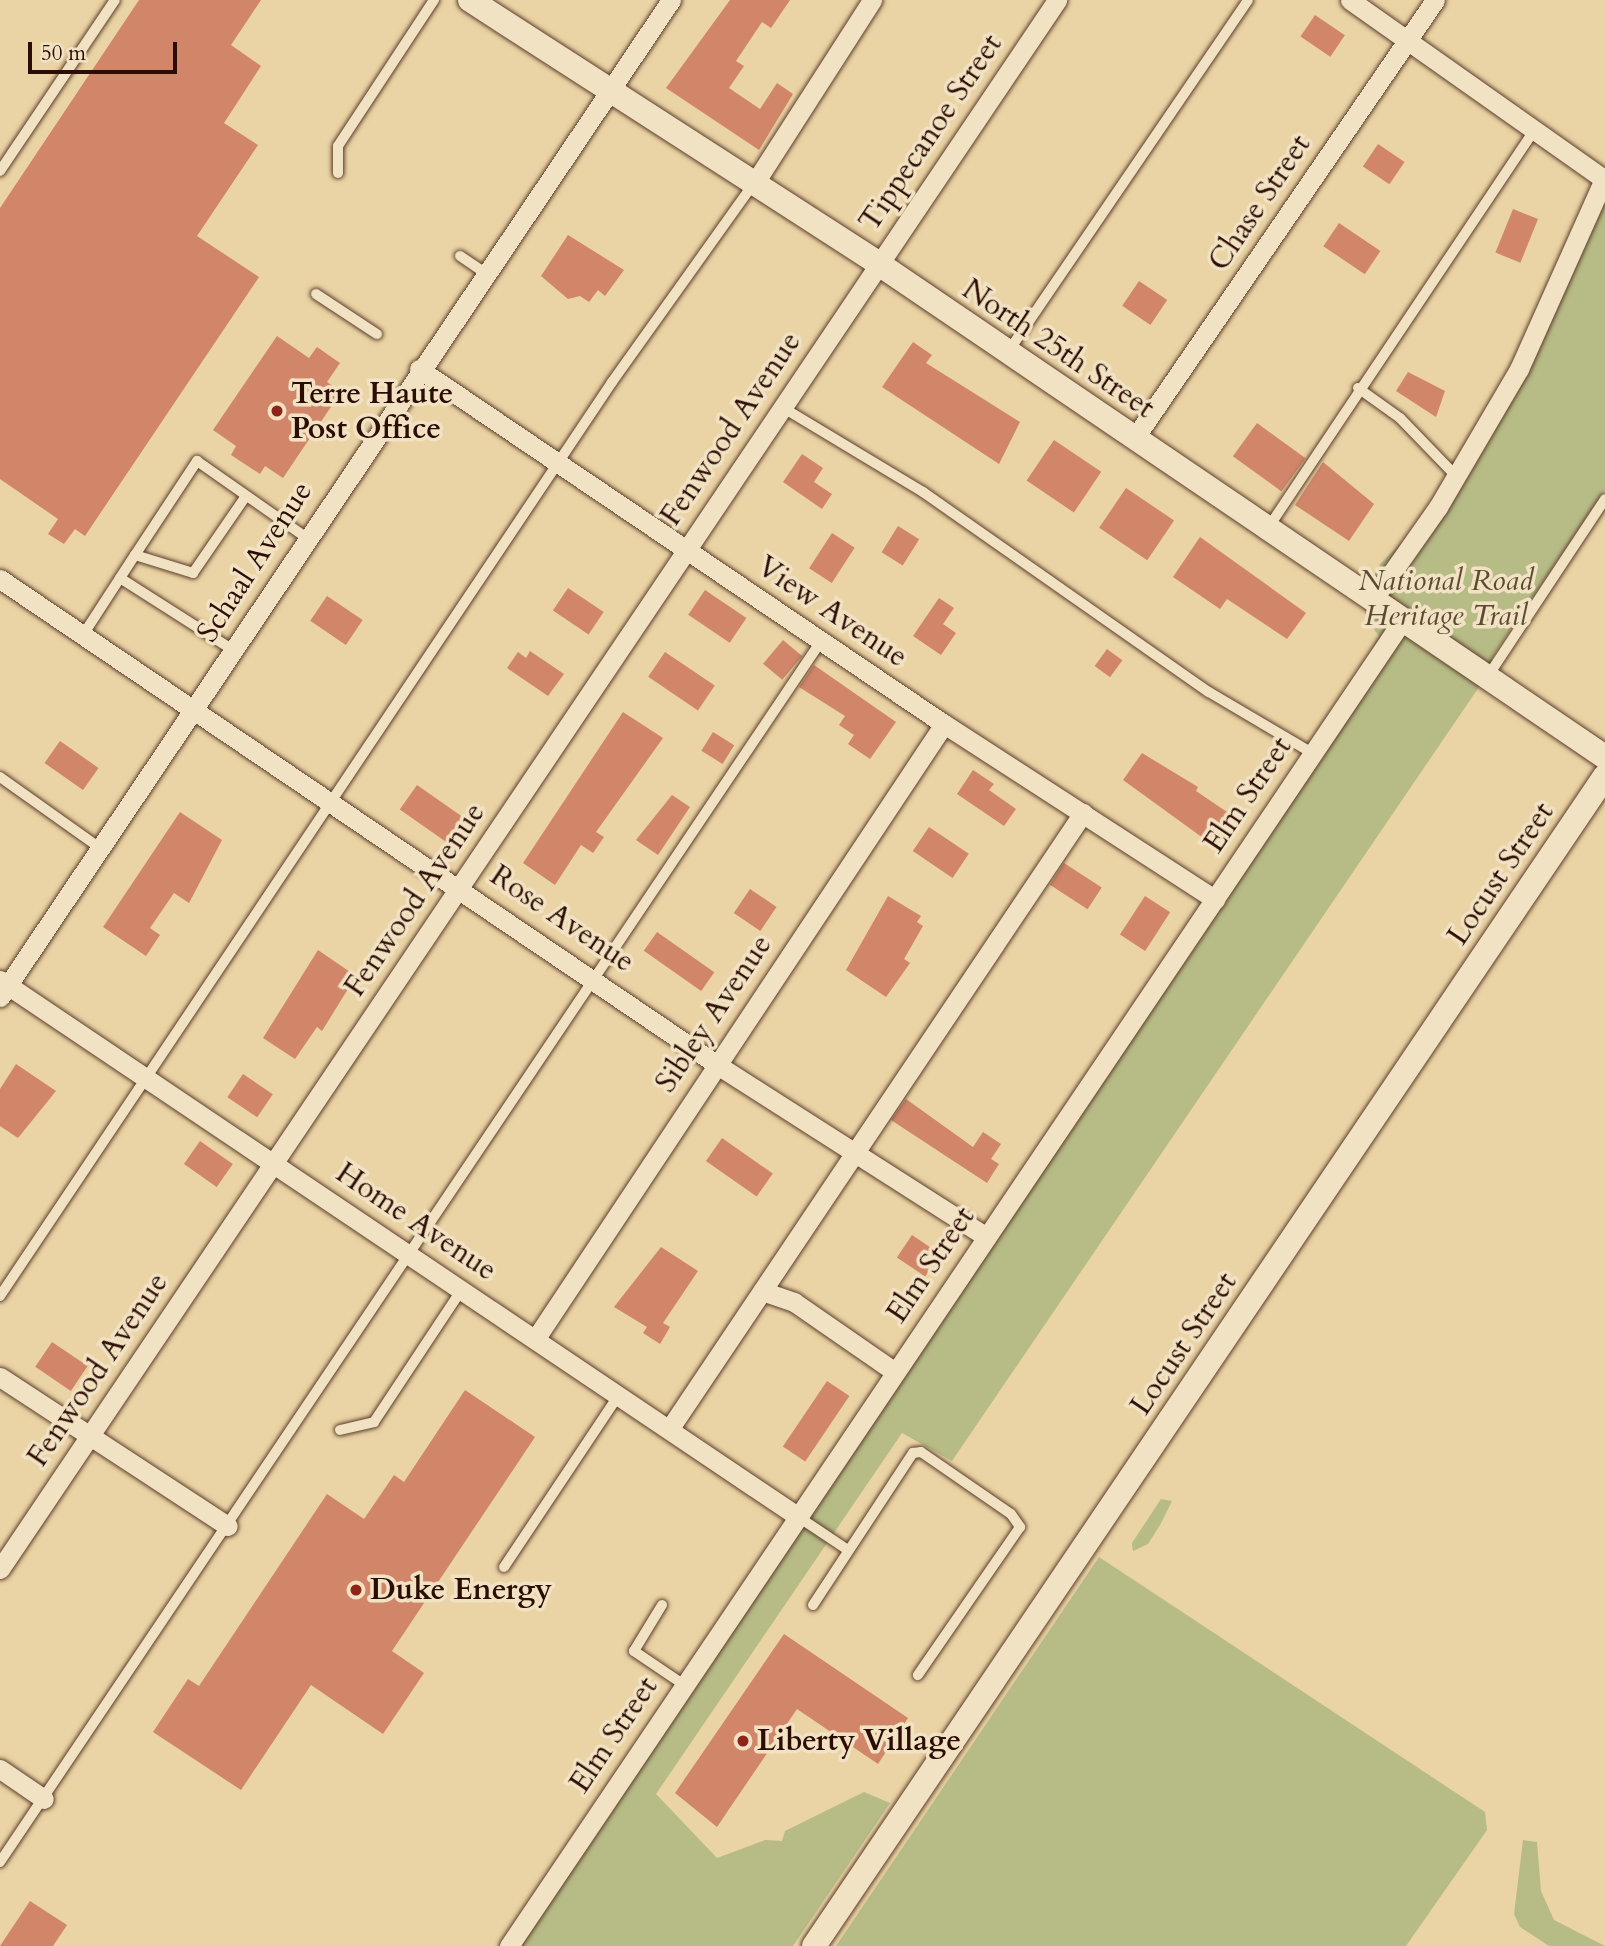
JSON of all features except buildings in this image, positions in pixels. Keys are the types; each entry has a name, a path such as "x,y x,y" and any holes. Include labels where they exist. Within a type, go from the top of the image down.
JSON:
{"street":[{"name":"North 25th Street","path":"470,0 879,264 1605,757"},
{"name":"Schaal Avenue","path":"3,987 100,848 484,272 671,0"},
{"path":"754,184 872,0"},
{"name":"Tippecanoe Street","path":"879,264 1057,0"},
{"path":"1350,0 1584,161 1604,179 1519,369 1456,476 1374,598"},
{"name":"Chase Street","path":"1134,439 1434,0"},
{"name":"Fenwood Avenue","path":"0,1569 879,264"},
{"name":"View Avenue","path":"419,369 944,724 1215,899"},
{"name":"Rose Avenue","path":"0,579 594,976 716,1064 986,1237"},
{"name":"Elm Street","path":"509,1946 1404,618"},
{"name":"Sibley Avenue","path":"536,1338 944,724"},
{"name":"Locust Street","path":"814,1946 1605,776"},
{"path":"670,1428 1083,813"},
{"name":"Home Avenue","path":"3,987 145,1077 621,1393 797,1516"},
{"path":"762,1291 794,1302 895,1372"},
{"path":"0,1377 228,1526"},
{"path":"0,1769 44,1799"}],"lane":[{"path":"0,171 115,0"},
{"path":"338,173 338,146 434,0"},
{"path":"1008,353 1248,0"},
{"path":"1268,529 1358,388 1536,128"},
{"path":"0,1296 558,463 754,184"},
{"path":"460,256 484,272"},
{"path":"316,294 377,334"},
{"path":"1358,388 1400,418 1456,476"},
{"path":"782,407 923,492 1209,692 1312,753"},
{"path":"83,635 197,461 307,538"},
{"path":"135,555 192,573 246,496"},
{"path":"1488,676 1605,499"},
{"path":"120,578 233,650"},
{"path":"0,1862 821,640"},
{"path":"0,777 100,848"},
{"path":"340,1430 374,1422 462,1289"},
{"path":"504,1567 621,1393"},
{"path":"813,1605 913,1453 921,1452 1012,1514 1020,1527 918,1675"},
{"path":"797,1516 848,1550"},
{"path":"662,1605 634,1651 684,1685"}],"green space":[{"name":"National Road Heritage Trail","path":"1605,175 1605,490 1495,653 1479,687 952,1461 902,1433 656,1794 717,1858 765,1840 782,1841 785,1831 864,1792 890,1803 793,1946 509,1946 1312,753 1379,636 1366,619 1363,596 1381,563 1438,506 1519,369"},
{"path":"1161,1499 1172,1501 1160,1525 1148,1544 1133,1551 1132,1543"},
{"path":"1099,1557 1485,1812 1487,1830 1406,1946 836,1946"},
{"path":"1523,1840 1537,1842 1541,1891 1554,1920 1605,1946 1549,1946 1520,1927 1514,1914"}],"place":[{"name":"Terre Haute Post Office","path":"277,411"},
{"name":"Duke Energy","path":"356,1590"},
{"name":"Liberty Village","path":"743,1741"}]}
